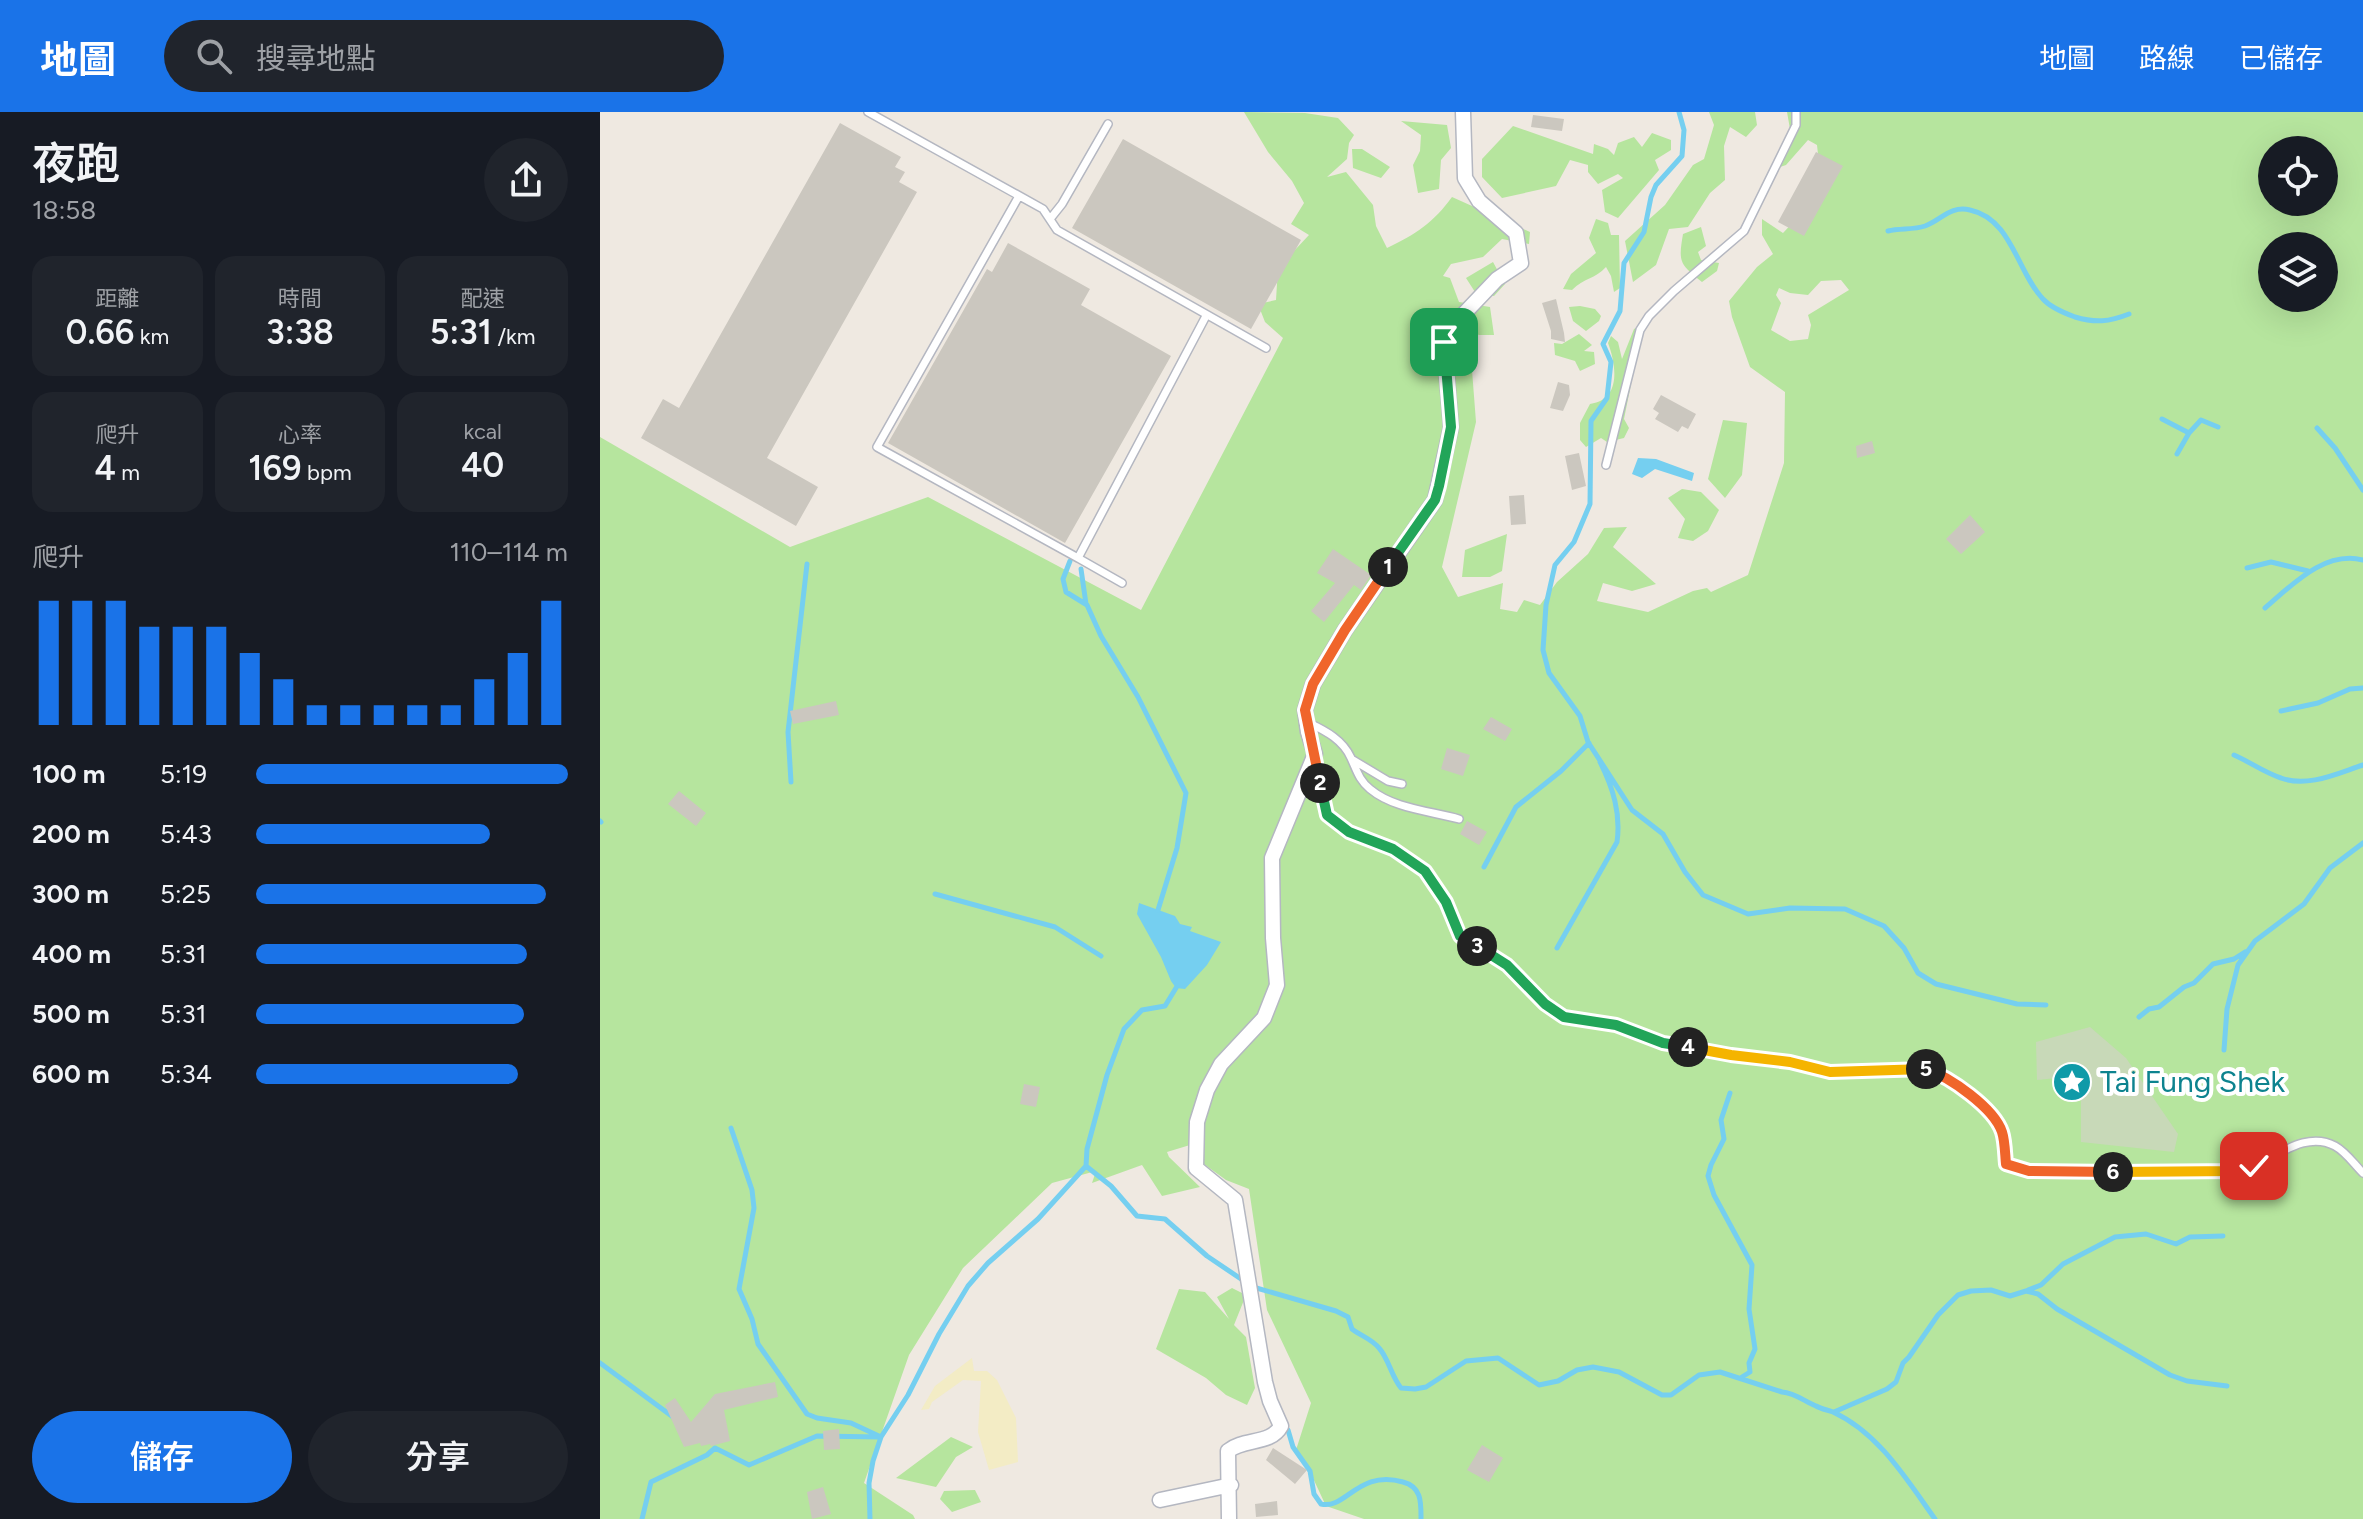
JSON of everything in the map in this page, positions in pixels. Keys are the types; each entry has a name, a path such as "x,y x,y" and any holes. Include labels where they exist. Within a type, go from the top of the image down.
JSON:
{"street":[{"path":"1229,1519 1231,1485 1228,1451 1239,1443 1255,1442 1274,1434 1281,1426 1265,1382 1235,1200 1196,1168 1197,1122 1207,1090 1221,1064 1264,1018 1277,985 1272,858 1315,754 1305,710 1313,684 1345,630 1435,500 1451,427 1444,342 1458,320 1497,279 1521,263 1516,233 1479,201 1465,178 1463,112"},
{"path":"1160,1500 1231,1485"}],"lane":[{"path":"868,112 1043,209 1057,230 1266,348"},
{"path":"1606,465 1640,330 1649,316 1674,291 1744,231 1796,125 1796,112"},
{"path":"1050,219 1062,204 1108,124"},
{"path":"1019,196 877,447 1122,583"},
{"path":"1078,558 1206,316"},
{"path":"1307,723 1327,731 1342,745 1351,758 1356,775 1373,792 1410,808 1459,819"},
{"path":"1315,754 1327,815 1349,832 1393,849 1425,871 1446,902 1460,936 1507,965 1545,1004 1564,1017 1616,1025 1663,1043 1790,1062 1830,1072 1921,1067 1941,1073 1990,1113 2002,1132 2006,1164 2029,1171 2238,1171 2295,1146 2319,1142 2339,1148 2363,1173"},
{"path":"1351,758 1388,781 1402,784"}],"green space":[{"path":"1244,112 1305,113 1338,118 1354,135 1349,143 1347,159 1327,177 1346,172 1373,205 1376,226 1387,248 1423,227 1452,197 1530,232 1529,244 1502,239 1483,257 1451,264 1443,276 1450,278 1459,302 1490,307 1494,335 1469,331 1476,422 1442,567 1458,597 1503,583 1500,609 1517,612 1524,600 1540,605 1557,582 1588,554 1604,528 1627,527 1613,547 1656,584 1632,591 1603,583 1597,601 1648,612 1693,591 1707,588 1711,592 1748,575 1784,463 1785,392 1750,367 1729,301 1757,267 1773,254 1762,235 1762,219 1783,233 1799,216 1821,182 1817,145 1808,140 1786,165 1780,167 1790,129 1787,112 2363,112 2363,1519 1364,1519 1326,1506 1296,1450 1311,1403 1267,1310 1249,1189 1226,1180 1190,1154 1190,1145 1167,1152 1200,1187 1162,1196 1142,1165 1092,1183 1096,1171 1052,1183 963,1268 909,1355 864,1483 915,1519 600,1519 600,437 790,547 928,497 1141,610 1283,338 1265,322 1258,304 1276,300 1278,268 1309,235 1291,224 1304,203 1292,181 1268,152","holes":["1841,280 1849,290 1808,315 1811,325 1808,339 1790,341 1771,330 1781,303 1776,295 1779,288 1808,295 1821,281"]},
{"path":"1709,112 1755,112 1757,125 1746,137 1730,127 1724,146 1725,180 1710,193 1688,227 1669,229 1656,265 1633,282 1625,241 1665,205 1693,165 1704,159 1714,125"},
{"path":"1401,121 1447,125 1451,148 1441,160 1439,189 1418,193 1413,165 1420,151 1421,135"},
{"path":"1513,126 1593,154 1594,144 1614,155 1618,143 1634,137 1642,147 1652,133 1671,140 1671,150 1655,160 1659,170 1618,218 1605,212 1602,190 1623,178 1618,174 1598,184 1588,172 1588,165 1570,160 1556,186 1502,198 1482,177 1482,159"},
{"path":"1352,149 1362,149 1390,167 1381,178 1353,168"},
{"path":"1596,219 1608,223 1611,235 1619,235 1620,288 1614,292 1606,267 1572,290 1563,289 1571,274 1596,253 1589,238"},
{"path":"1701,227 1706,246 1698,252 1701,260 1719,263 1717,271 1702,282 1685,267 1681,257 1683,234"},
{"path":"1493,262 1505,284 1494,296 1475,292 1466,278"},
{"path":"1569,307 1595,309 1601,316 1586,331 1573,321"},
{"path":"1638,327 1636,359 1624,419 1629,428 1624,438 1607,442 1601,438 1586,447 1580,440 1580,423 1590,404 1607,396 1614,380 1608,343 1611,336 1618,342 1622,359 1634,329"},
{"path":"1579,334 1592,345 1584,351 1594,352 1595,364 1580,371 1575,361 1555,355 1554,343 1562,344"},
{"path":"1723,420 1747,423 1742,475 1725,498 1708,479"},
{"path":"1682,489 1701,492 1719,510 1708,531 1693,541 1678,538 1685,519 1668,498"},
{"path":"1507,534 1502,571 1490,577 1462,577 1465,550"},
{"path":"2090,1027 2126,1058 2178,1134 2174,1152 2081,1142 2081,1085 2066,1077 2037,1080 2036,1042"},
{"path":"1232,1288 1246,1295 1234,1325 1246,1337 1255,1388 1247,1405 1226,1395 1206,1378 1156,1349 1179,1289 1205,1292 1229,1319 1217,1297"},
{"path":"951,1437 973,1447 956,1457 936,1487 896,1478"},
{"path":"975,1490 981,1502 952,1512 940,1499 944,1491"}],"sand":[{"path":"972,1358 974,1371 987,1371 997,1380 1016,1418 1018,1462 989,1470 978,1432 981,1381 963,1380 932,1402 929,1409 921,1410 935,1386"}],"water":[{"path":"1638,458 1656,459 1694,473 1692,481 1655,469 1642,478 1632,474"},
{"path":"1139,903 1175,916 1180,924 1192,927 1190,931 1221,942 1207,965 1185,989 1176,988 1171,981 1137,914"}],"building":[{"path":"1533,115 1564,119 1562,131 1531,127"},
{"path":"840,123 901,157 895,167 905,172 899,182 917,192 767,458 818,487 796,526 641,438 663,399 679,408"},
{"path":"1123,139 1301,240 1251,329 1072,228"},
{"path":"1816,152 1843,166 1804,236 1778,222"},
{"path":"1008,243 1090,289 1081,305 1171,356 1065,543 888,443 987,269 992,272"},
{"path":"1556,299 1565,342 1551,339 1542,303"},
{"path":"1558,382 1569,385 1570,395 1563,411 1550,408"},
{"path":"1661,395 1696,414 1688,429 1682,426 1678,432 1655,419 1659,413 1653,409"},
{"path":"1872,441 1875,453 1857,458 1856,446"},
{"path":"1579,453 1586,486 1572,490 1565,456"},
{"path":"1524,495 1526,524 1511,525 1509,496"},
{"path":"1970,515 1985,532 1961,554 1946,539"},
{"path":"1333,549 1371,575 1361,590 1354,585 1324,622 1311,611 1335,583 1317,573"},
{"path":"836,701 839,715 793,724 790,711"},
{"path":"1491,717 1512,729 1505,741 1483,729"},
{"path":"1447,748 1470,755 1463,776 1441,769"},
{"path":"679,791 706,813 696,826 668,804"},
{"path":"1467,821 1487,832 1479,845 1460,834"},
{"path":"1024,1084 1040,1087 1036,1107 1020,1104"},
{"path":"775,1382 778,1397 724,1410 730,1441 711,1446 701,1446 700,1443 684,1447 665,1405 675,1398 691,1422 715,1394"},
{"path":"839,1429 840,1449 824,1450 823,1431"},
{"path":"1482,1445 1503,1458 1489,1482 1467,1470"},
{"path":"1273,1448 1307,1470 1295,1484 1266,1460"},
{"path":"823,1487 831,1514 812,1519 807,1492"},
{"path":"1277,1501 1278,1515 1256,1517 1255,1504"}],"waterway":[{"path":"1679,112 1684,130 1682,156 1656,185 1644,232 1624,263 1620,311 1603,344 1611,362 1607,398 1591,421 1590,504 1574,542 1555,565 1546,605 1543,650 1549,673 1580,716 1588,742 1632,810 1663,834 1685,872 1703,895 1748,914 1790,908 1845,909 1884,926 1904,948 1918,973 1936,984 2017,1004 2046,1005"},
{"path":"1888,231 1920,227 1952,211 1970,210 1984,215 2005,235 2034,288 2050,305 2071,315 2096,321 2129,314"},
{"path":"2162,419 2189,433 2177,454"},
{"path":"2189,433 2201,420 2218,427"},
{"path":"2317,428 2335,448 2363,490"},
{"path":"2265,608 2322,565 2349,558 2363,560"},
{"path":"1070,561 1063,579 1066,592 1087,605 1186,793 1177,848 1158,910"},
{"path":"2247,568 2271,562 2308,571"},
{"path":"791,782 788,732 807,564"},
{"path":"1081,569 1086,604"},
{"path":"2281,711 2318,703 2350,689 2363,688"},
{"path":"1484,867 1516,807 1561,771 1589,743"},
{"path":"2234,755 2291,781 2323,778 2363,765"},
{"path":"1557,948 1617,842 1615,801 1600,762"},
{"path":"2224,1050 2227,1009 2238,965 2255,941 2304,904 2330,868 2363,843"},
{"path":"935,894 1055,927 1101,956"},
{"path":"2139,1017 2194,983 2213,964 2234,959 2245,952"},
{"path":"870,1519 869,1483 881,1437 908,1395 939,1334 968,1286 988,1263 1038,1219 1086,1166 1087,1149 1107,1075 1124,1029 1142,1010 1165,1006 1176,988"},
{"path":"1730,1093 1721,1120 1724,1139 1708,1176 1714,1195 1752,1265 1749,1309 1755,1349 1749,1363 1750,1372 1742,1377"},
{"path":"731,1128 752,1190 754,1208 739,1289 752,1319 758,1344 807,1414 851,1423 881,1437"},
{"path":"1086,1166 1111,1186 1137,1216 1165,1219 1207,1256 1244,1281"},
{"path":"2028,1290 2041,1285 2063,1264 2115,1237 2146,1234 2176,1244 2190,1237 2223,1236"},
{"path":"1253,1287 1348,1317 1352,1329 1373,1342 1382,1352 1401,1388 1426,1387 1466,1361 1498,1358 1539,1385 1593,1367 1619,1372 1662,1395 1671,1395 1699,1375 1720,1372 1791,1394 1833,1412 1864,1432 1891,1459 1935,1519"},
{"path":"1834,1412 1896,1382 1903,1363 1938,1315 1958,1295 1971,1291 1991,1290 2010,1296 2026,1291 2038,1294 2057,1309 2170,1375 2187,1381 2227,1386"},
{"path":"600,1363 673,1417"},
{"path":"1288,1430 1293,1447 1310,1471 1314,1494 1321,1504 1330,1504 1364,1485 1388,1479 1414,1488 1419,1496 1421,1519"},
{"path":"642,1519 651,1482 707,1455 715,1448 749,1465 817,1436 880,1437"}],"place":[{"name":"Tai Fung Shek","path":"2072,1082"}],"route":[{"path":"1444,342 1451,427 1435,500 1345,630 1313,684 1305,710 1327,815 1349,832 1393,849 1425,871 1446,902 1460,936 1507,965 1545,1004 1564,1017 1616,1025 1663,1043 1790,1062 1830,1072 1921,1067 1941,1073 1990,1113 2002,1132 2006,1164 2029,1171 2238,1171 2254,1166"}]}
